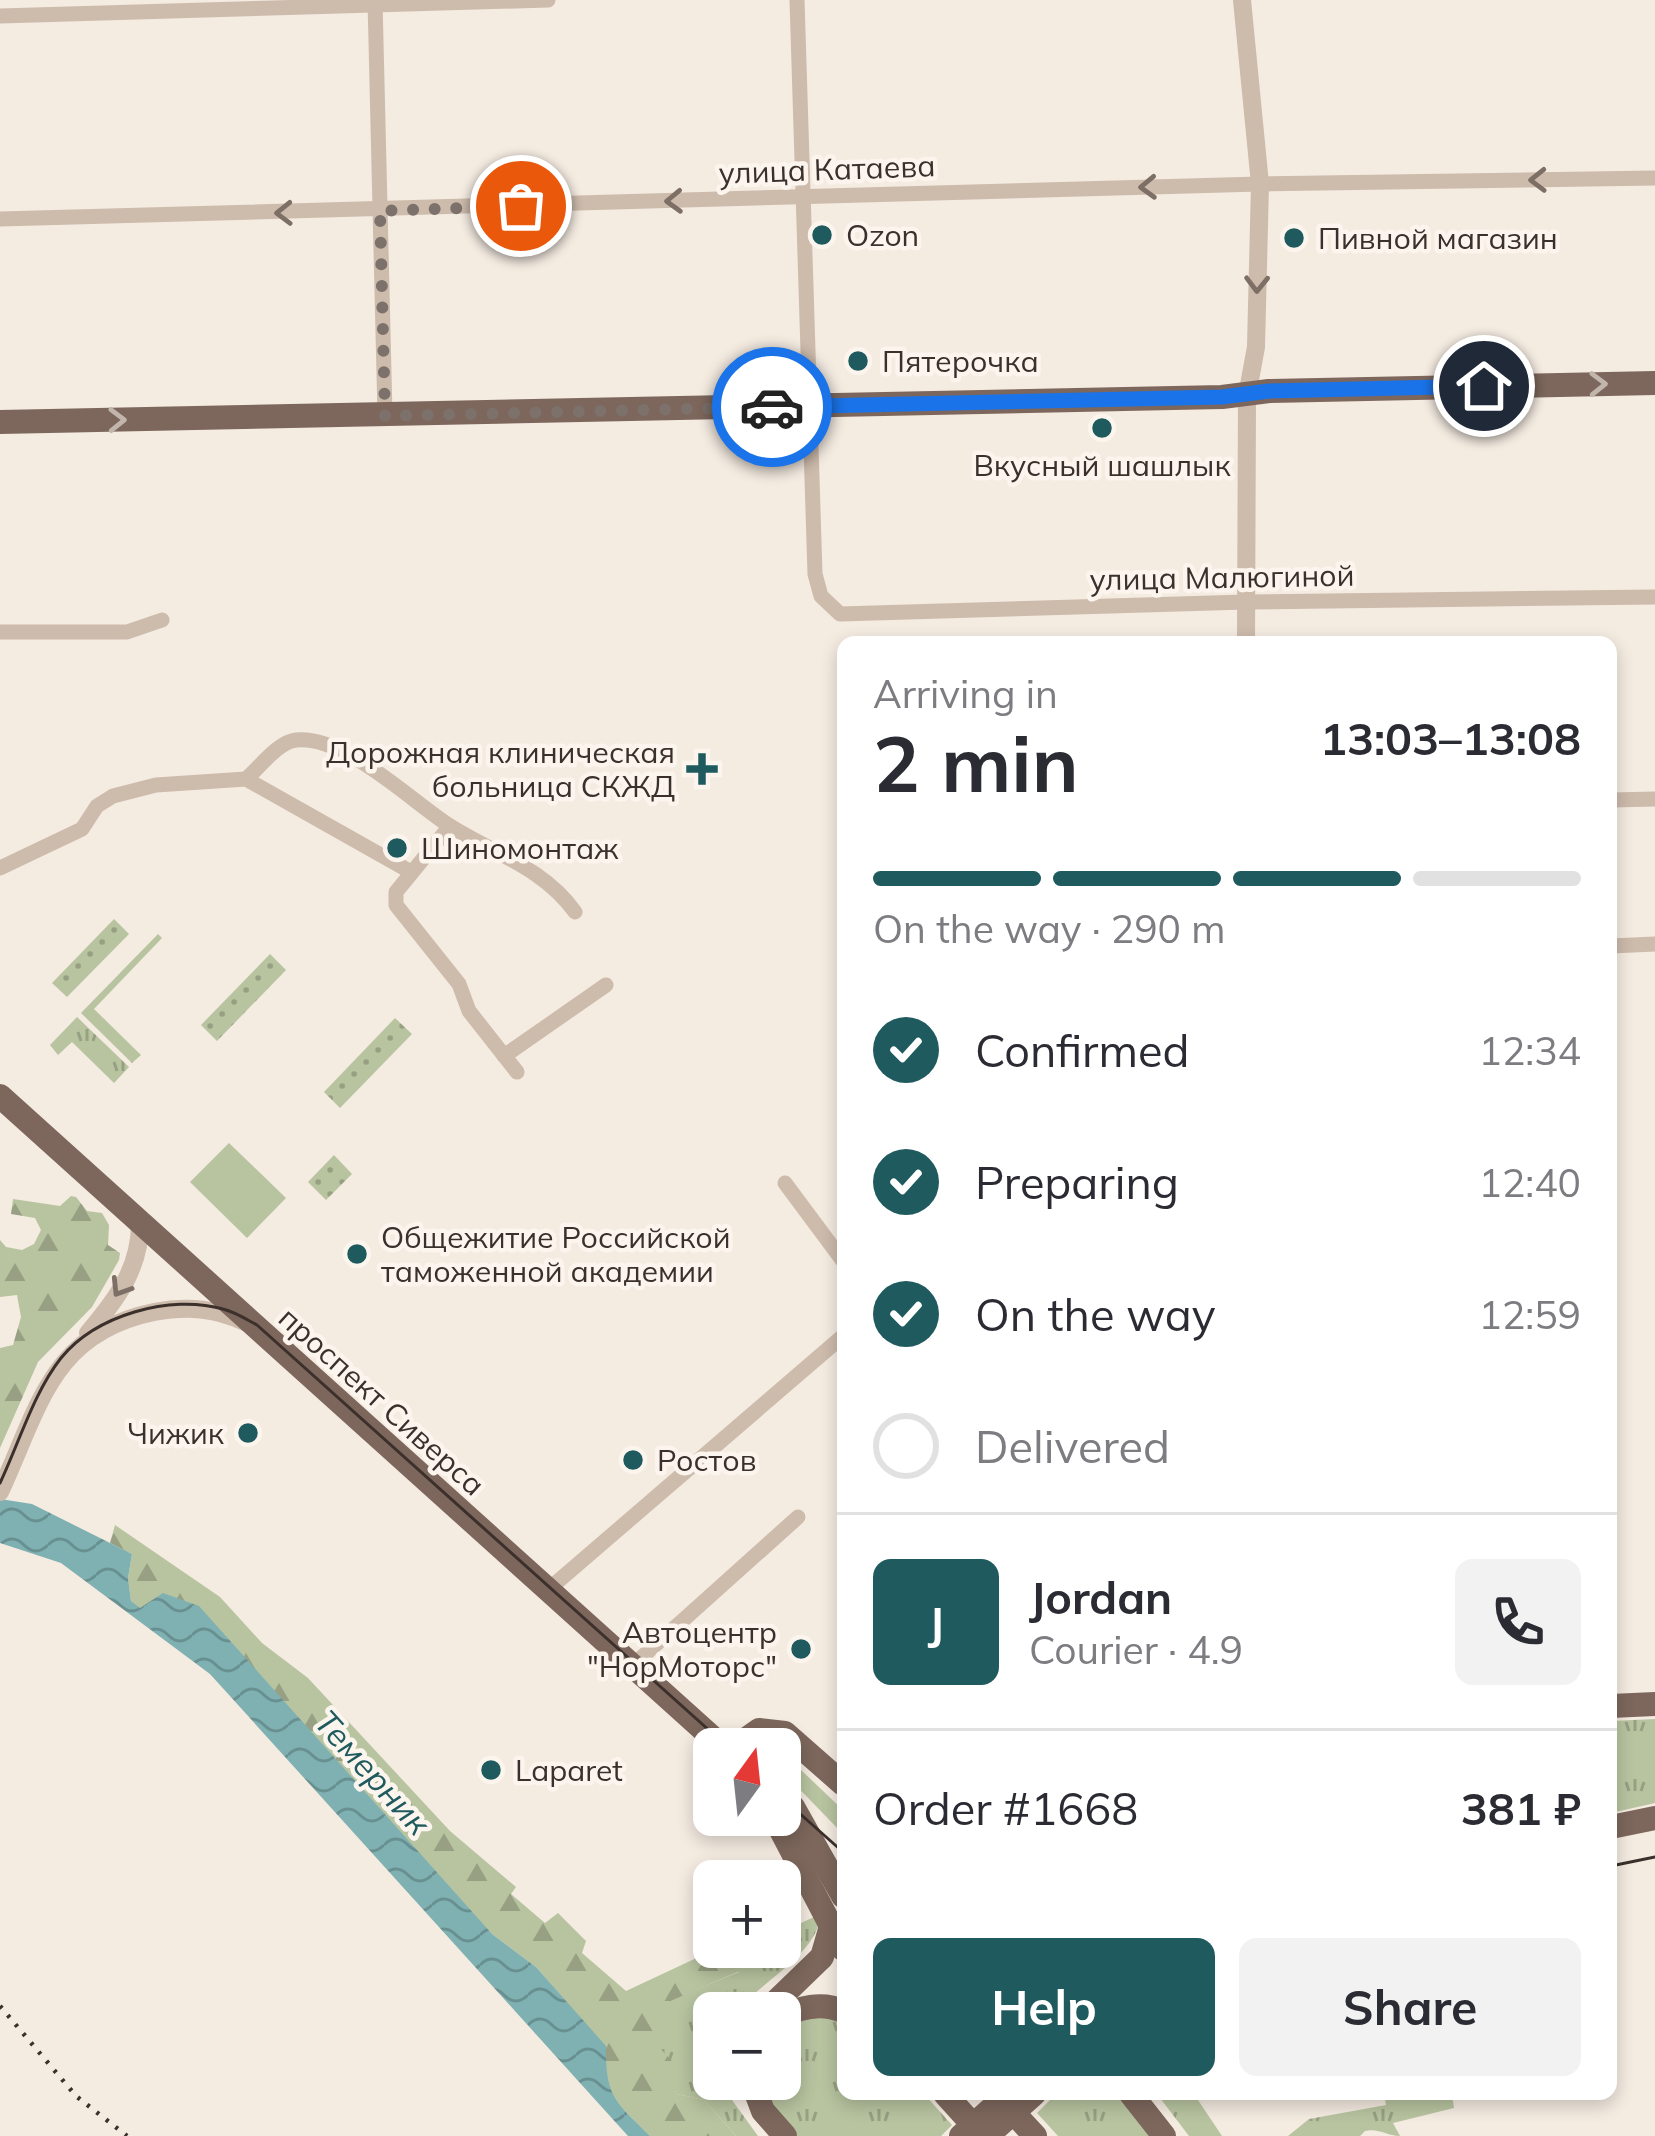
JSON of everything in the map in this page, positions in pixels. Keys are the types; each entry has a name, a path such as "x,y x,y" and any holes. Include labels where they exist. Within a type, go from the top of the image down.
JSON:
{"main road":[{"path":"0,422 1655,383"},
{"name":"проспект Сиверса","path":"0,1096 704,1728"},
{"path":"1617,1706 1655,1704"},
{"path":"803,1748 837,1779"},
{"path":"803,1748 837,1788"},
{"path":"1617,1826 1655,1818"},
{"path":"801,1821 837,1885"},
{"path":"784,1836 837,1938 786,1992"},
{"path":"801,2009 837,2010"},
{"path":"745,2100 767,2136"},
{"path":"759,2100 785,2136"},
{"path":"951,2100 985,2136 1027,2100"},
{"path":"961,2136 1001,2100"},
{"path":"1002,2100 1035,2136"},
{"path":"1136,2100 1164,2136"},
{"path":"1151,2100 1179,2136"}],"street":[{"path":"0,16 548,0"},
{"path":"797,0 808,406"},
{"path":"1242,0 1260,184 1256,347 1247,396 1246,636"},
{"path":"375,2 385,416"},
{"name":"улица Катаева","path":"0,219 1260,184 1655,178"},
{"name":"улица Малюгиной","path":"808,406 815,574 821,596 840,614 1655,597"},
{"path":"0,632 127,632 162,620"},
{"path":"246,779 284,742 317,742 352,758 450,826 558,888 575,912"},
{"path":"0,868 82,829 97,806 113,796 156,785 246,779 411,872"},
{"path":"1617,800 1655,799"},
{"path":"450,826 395,895 396,905 459,984 469,1011 517,1072"},
{"path":"1617,946 1655,944"},
{"path":"504,1055 606,986"},
{"path":"785,1184 837,1253"},
{"path":"0,1492 53,1377 131,1272 141,1246 140,1222"},
{"path":"177,1309 189,1288 190,1267"},
{"path":"77,1346 122,1320 177,1309 224,1312 254,1327"},
{"path":"549,1589 837,1341"},
{"path":"632,1666 798,1517"}],"green space":[{"path":"114,919 129,934 67,997 52,983"},
{"path":"158,934 162,938 94,1009 141,1055 132,1063 81,1013"},
{"path":"270,954 286,970 217,1041 201,1025"},
{"path":"77,1017 129,1067 114,1083 72,1042 58,1055 50,1045"},
{"path":"395,1018 412,1034 340,1108 324,1092"},
{"path":"229,1143 286,1198 247,1238 190,1182"},
{"path":"334,1155 352,1174 326,1200 308,1182"},
{"path":"71,1196 87,1211 102,1213 109,1225 108,1245 120,1253 119,1260 92,1307 38,1362 0,1448 0,1348 13,1345 21,1317 17,1295 0,1297 0,1240 6,1247 22,1250 34,1244 41,1230 35,1218 11,1214 13,1199 60,1206"},
{"path":"115,1525 220,1597 262,1643 308,1678 450,1831 516,1887 511,1894 545,1923 558,1913 586,1941 582,1953 626,1991 693,1960 693,1968 738,1968 645,2012 664,2033 658,2046 681,2071 677,2094 704,2100 736,2136 650,2136 610,2088 605,2046 536,1967 492,1934 131,1601 132,1554 110,1543"},
{"path":"1655,1719 1655,1803 1617,1812 1617,1721"},
{"path":"801,1770 837,1804 837,1828 801,1791"},
{"path":"816,1916 819,1924 801,1952 801,1923"},
{"path":"738,1968 784,1968 756,1992 693,1992 693,2098 677,2094 644,2011 739,1972"},
{"path":"812,2014 837,2020 837,2100 929,2100 952,2125 941,2136 796,2136 768,2100 801,2100 801,2019"},
{"path":"704,2100 732,2100 758,2136 736,2136"},
{"path":"1050,2100 1128,2100 1156,2136 1058,2136 1037,2113"},
{"path":"1162,2100 1198,2100 1222,2136 1189,2136"},
{"path":"1385,2100 1453,2100 1454,2108 1393,2123 1400,2136 1370,2130 1360,2136 1288,2136 1309,2119 1386,2105"}],"water":[{"name":"Темерник","path":"0,1499 32,1504 132,1554 131,1601 140,1608 163,1593 199,1606 492,1934 536,1967 606,2046 615,2097 650,2136 628,2136 210,1674 61,1563 0,1543"}],"tram line":[{"path":"0,1483 43,1386 76,1343 135,1312 180,1304 227,1310 257,1325 707,1728"},
{"path":"801,1815 837,1847"},
{"path":"1617,1865 1655,1857"}],"railway":[{"path":"0,2006 76,2096 127,2136"}],"way so far":[{"path":"521,206 380,211 385,416 772,407"}],"place":[{"name":"Ozon","path":"822,235"},
{"name":"Пивной магазин","path":"1294,238"},
{"name":"Пятерочка","path":"858,361"},
{"name":"Вкусный шашлык","path":"1102,428"},
{"name":"Дорожная клиническая больница СКЖД","path":"702,769"},
{"name":"Шиномонтаж","path":"397,848"},
{"name":"Общежитие Российской таможенной академии","path":"357,1254"},
{"name":"Чижик","path":"248,1433"},
{"name":"Ростов","path":"633,1460"},
{"name":"Автоцентр \"НорМоторс\"","path":"801,1649"},
{"name":"Laparet","path":"491,1770"}],"route":[{"path":"772,407 1484,386"}]}
